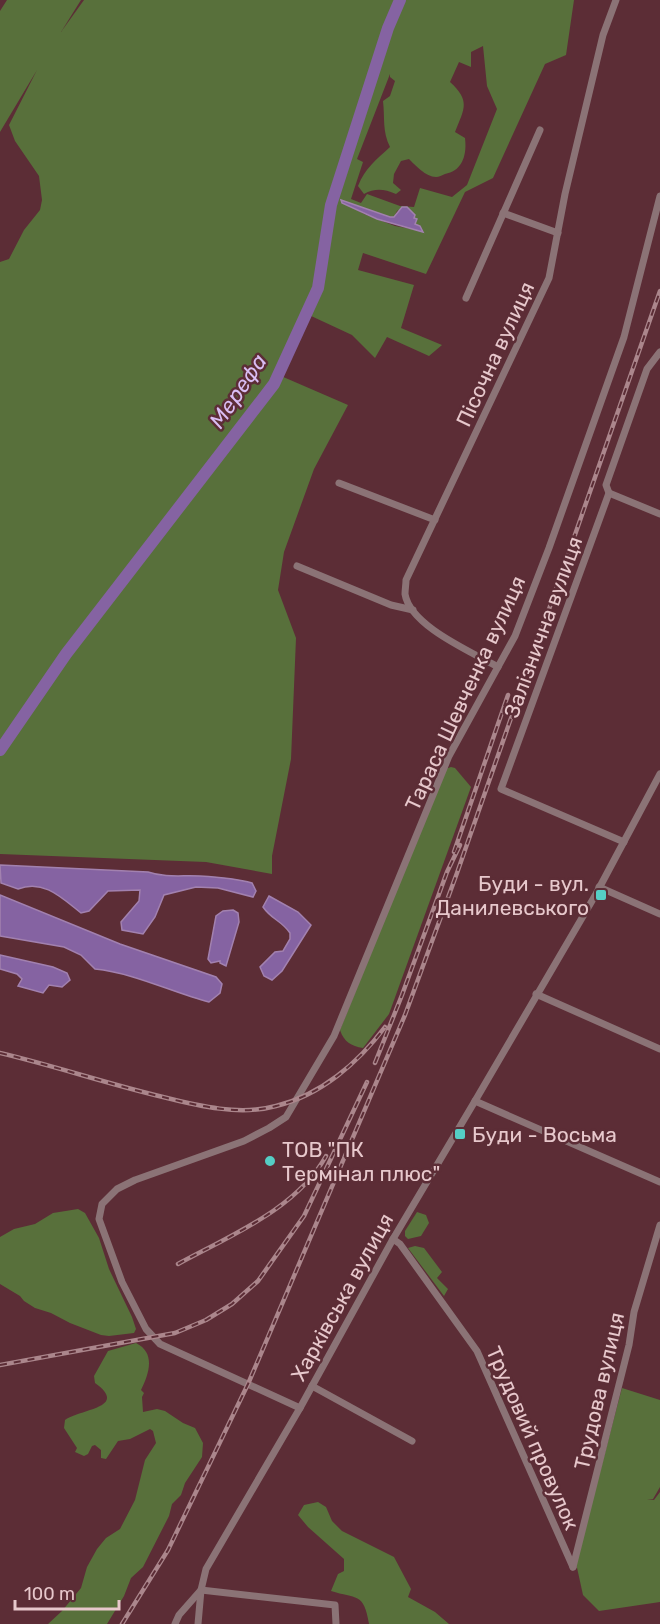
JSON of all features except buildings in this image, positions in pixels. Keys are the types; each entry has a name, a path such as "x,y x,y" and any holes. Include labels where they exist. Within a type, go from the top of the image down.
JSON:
{"street":[{"name":"Пісочна вулиця","path":"413,610 405,595 406,580 549,278 565,194 603,35 616,0"},
{"path":"466,298 540,130"},
{"name":"Тараса Шевченка вулиця","path":"300,1408 160,1344 146,1329 122,1282 99,1219 102,1204 117,1189 135,1180 244,1141 286,1117 334,1036 449,756 515,636 549,548 624,337 660,196"},
{"path":"503,213 558,233"},
{"name":"Залізнична вулиця","path":"624,843 501,789 609,493 606,484 646,369 660,352"},
{"path":"339,483 435,520"},
{"path":"609,493 660,514"},
{"path":"297,566 391,605 413,610 430,628 498,667"},
{"name":"Харківська вулиця","path":"198,1624 201,1590 206,1569 300,1408 393,1239 476,1101 599,887 659,778"},
{"path":"599,887 660,914"},
{"path":"536,994 660,1049"},
{"path":"476,1101 660,1182"},
{"name":"Трудова вулиця","path":"573,1567 623,1368 634,1312 660,1224"},
{"name":"Трудовий провулок","path":"393,1239 400,1244 477,1351 573,1567"},
{"path":"312,1386 412,1441"},
{"path":"175,1624 201,1590 335,1605 336,1624"}],"green space":[{"path":"7,0 81,0 61,32 84,0 574,0 566,55 545,64 493,178 465,192 426,274 363,253 358,270 414,285 401,328 442,345 429,356 387,337 375,358 352,335 309,315 281,376 348,405 314,469 284,552 278,590 296,638 291,759 272,856 272,874 206,862 0,854 0,262 9,259 24,230 40,210 42,200 39,176 15,141 9,125 37,70 0,132 0,11","holes":["483,46 487,86 497,109 467,185 452,197 420,188 414,207 400,206 367,194 361,203 351,199 363,162 357,159 390,74 395,81 390,96 383,101 385,130 390,147 364,174 358,186 364,194 380,190 396,194 401,190 393,183 394,174 401,161 409,159 425,173 436,177 460,166 464,156 465,138 455,132 464,106 461,95 450,82 459,62 471,67 471,52","340,201 390,217 394,217 397,211 404,207 415,215 415,224 423,231 395,226 364,214"]},
{"path":"455,768 471,787 389,1014 363,1048 355,1046 348,1043 340,1030 445,769"},
{"path":"78,1209 85,1213 99,1238 109,1269 132,1317 136,1329 134,1333 101,1335 35,1308 0,1284 0,1237 14,1229 35,1224 53,1213"},
{"path":"417,1212 426,1215 429,1223 421,1236 408,1239 405,1231"},
{"path":"415,1246 424,1248 442,1272 437,1278 448,1289 444,1296 408,1248"},
{"path":"136,1343 146,1352 149,1364 141,1390 144,1393 143,1412 157,1409 165,1411 195,1428 203,1443 202,1457 185,1483 181,1495 172,1504 169,1516 143,1567 131,1578 124,1596 107,1624 48,1624 81,1588 87,1567 97,1549 106,1538 120,1529 135,1500 145,1460 156,1443 153,1431 150,1429 130,1439 118,1441 106,1459 101,1458 101,1450 95,1445 84,1456 75,1452 77,1448 64,1428 65,1420 105,1403 107,1398 104,1391 95,1383 94,1376 108,1351"},
{"path":"622,1388 660,1400 660,1487 653,1499 647,1499 654,1500 660,1492 660,1602 599,1611 583,1595 576,1563"},
{"path":"318,1502 326,1507 332,1521 342,1531 394,1557 411,1589 408,1597 435,1612 449,1624 369,1624 364,1606 358,1598 331,1591 338,1574 344,1571 344,1559 298,1515 304,1505"}],"shaded area":[{"path":"341,200 390,217 394,217 402,207 407,207 417,219 415,224 420,226 423,232 377,219 342,203"},
{"path":"0,865 148,872 168,876 220,877 252,883 256,891 253,897 218,888 196,887 164,895 155,917 143,934 122,930 121,922 139,901 140,890 108,891 89,911 81,913 60,896 44,888 36,886 18,889 1,883"},
{"path":"0,895 120,944 216,977 222,984 220,993 209,1002 138,979 95,969 81,955 64,947 0,936"},
{"path":"269,896 298,912 311,925 282,971 272,980 264,976 260,967 275,952 283,951 290,939 290,933 263,907"},
{"path":"233,910 238,913 239,922 226,966 220,961 211,963 208,959 216,916 223,911"},
{"path":"0,955 53,967 67,973 70,980 62,987 49,985 43,993 18,986 22,979 17,974 0,969"}],"waterway":[{"name":"Мерефа","path":"0,750 66,654 274,384 318,288 331,205 388,28 400,0"}],"railway":[{"path":"122,1624 168,1550 248,1384 405,1015 457,873 660,291"},
{"path":"454,852 508,695"},
{"path":"375,1063 447,872 460,845"},
{"path":"0,1053 177,1100 220,1109 248,1110 262,1109 292,1101 323,1086 351,1065 385,1027"},
{"path":"0,1365 175,1333 206,1320 232,1304 258,1281 304,1216 367,1082"},
{"path":"178,1264 240,1231 280,1206 313,1175 326,1156"}],"place":[{"name":"Буди - вул. Данилевського","path":"601,895"},
{"name":"Буди - Восьма","path":"460,1134"},
{"name":"ТОВ \"ПК Термінал плюс\"","path":"270,1161"}]}
